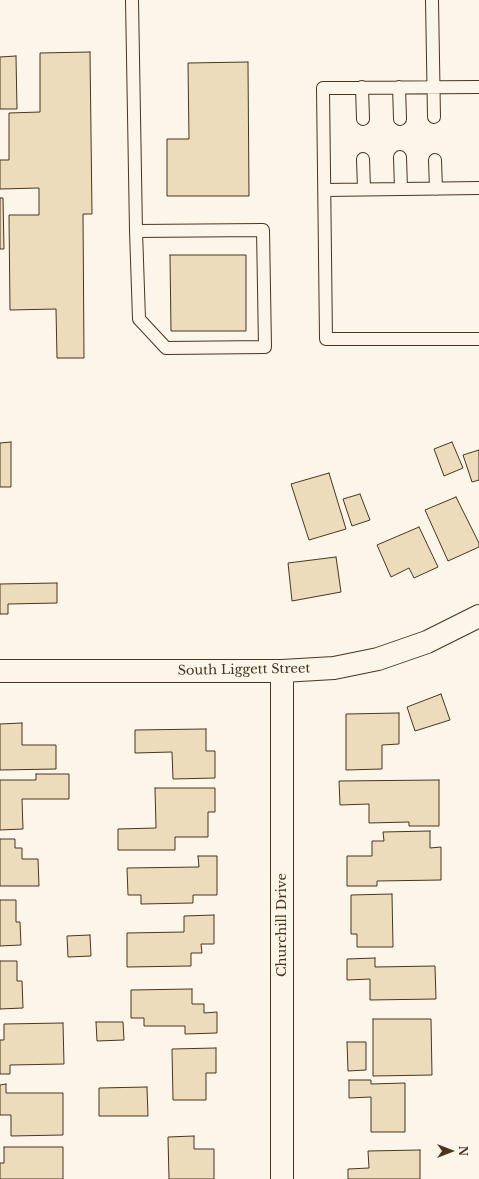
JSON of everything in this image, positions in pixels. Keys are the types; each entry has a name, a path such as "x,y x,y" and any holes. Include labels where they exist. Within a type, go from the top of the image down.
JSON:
{"street":[{"name":"South Liggett Street","path":"0,671 282,671 334,668 378,659 427,642 479,616"},
{"name":"Churchill Drive","path":"282,671 282,1179"}],"lane":[{"path":"132,0 136,231 139,319 166,348 265,347 263,230 136,231"},
{"path":"432,0 434,117"},
{"path":"479,87 434,86 323,88 326,339 479,339"},
{"path":"362,87 363,119"},
{"path":"400,87 400,118"},
{"path":"400,157 401,189"},
{"path":"363,159 364,190"},
{"path":"435,160 436,189"},
{"path":"324,190 479,188"}],"building":[{"path":"90,52 92,214 83,214 84,358 57,358 56,309 10,310 9,215 39,215 39,188 0,189 0,160 9,160 9,113 40,112 40,53"},
{"path":"16,56 17,109 0,109 0,57"},
{"path":"248,62 249,196 167,196 167,139 189,139 188,63"},
{"path":"0,198 3,198 4,249 0,249"},
{"path":"170,255 246,255 246,331 171,331"},
{"path":"11,442 11,487 0,487 0,443"},
{"path":"452,442 463,468 444,476 434,449"},
{"path":"479,450 479,480 472,482 463,455"},
{"path":"329,473 346,529 309,540 291,484"},
{"path":"360,494 370,520 352,526 343,499"},
{"path":"456,497 479,543 479,547 448,561 425,510"},
{"path":"419,527 438,567 414,578 409,568 391,577 377,545"},
{"path":"336,557 341,592 292,601 288,563"},
{"path":"57,583 57,603 8,604 8,614 0,614 0,584"},
{"path":"441,694 450,720 415,731 407,707"},
{"path":"399,713 399,744 382,745 382,769 346,770 346,714"},
{"path":"22,723 22,745 56,745 56,769 0,770 0,724"},
{"path":"206,729 206,751 215,751 215,778 173,779 172,752 135,753 135,730"},
{"path":"36,774 69,774 69,799 22,799 23,829 0,830 0,780 36,780"},
{"path":"439,780 439,826 409,826 409,822 369,823 369,804 340,805 339,781"},
{"path":"155,788 215,788 215,812 208,812 208,837 175,837 175,850 118,850 118,829 156,828"},
{"path":"430,831 430,848 441,847 441,880 377,881 377,886 347,886 347,856 372,856 372,841 384,841 383,832"},
{"path":"0,839 15,839 15,848 22,848 22,859 38,859 39,886 0,886"},
{"path":"198,856 217,856 217,895 193,895 193,903 141,904 141,895 128,895 127,868 199,867"},
{"path":"392,894 393,947 357,947 357,934 351,934 351,895"},
{"path":"0,900 16,900 16,922 20,922 21,945 0,946"},
{"path":"214,915 214,944 201,944 202,953 191,953 191,966 127,967 127,933 184,932 184,916"},
{"path":"90,935 91,956 68,957 67,936"},
{"path":"375,958 375,967 435,966 436,999 370,1000 370,979 347,980 347,959"},
{"path":"0,961 17,961 17,981 22,981 23,1008 0,1009"},
{"path":"192,989 192,1004 204,1004 204,1013 217,1012 217,1033 185,1034 185,1026 144,1026 144,1018 131,1018 131,990"},
{"path":"373,1019 431,1019 432,1075 373,1076"},
{"path":"96,1022 123,1022 124,1040 97,1041"},
{"path":"63,1023 64,1064 10,1065 10,1074 0,1074 0,1040 4,1040 4,1024"},
{"path":"347,1042 366,1042 366,1070 348,1071"},
{"path":"216,1048 216,1073 206,1073 206,1100 173,1100 172,1049"},
{"path":"349,1080 371,1080 371,1084 405,1083 405,1132 371,1132 371,1097 349,1098"},
{"path":"6,1084 6,1093 63,1093 63,1135 11,1136 11,1115 0,1115 0,1085"},
{"path":"147,1087 148,1116 99,1116 99,1088"},
{"path":"194,1136 194,1149 214,1149 214,1179 169,1179 168,1137"},
{"path":"4,1147 63,1147 63,1179 0,1179 0,1163 4,1163"},
{"path":"420,1150 420,1179 348,1179 348,1169 369,1168 368,1151"}]}
